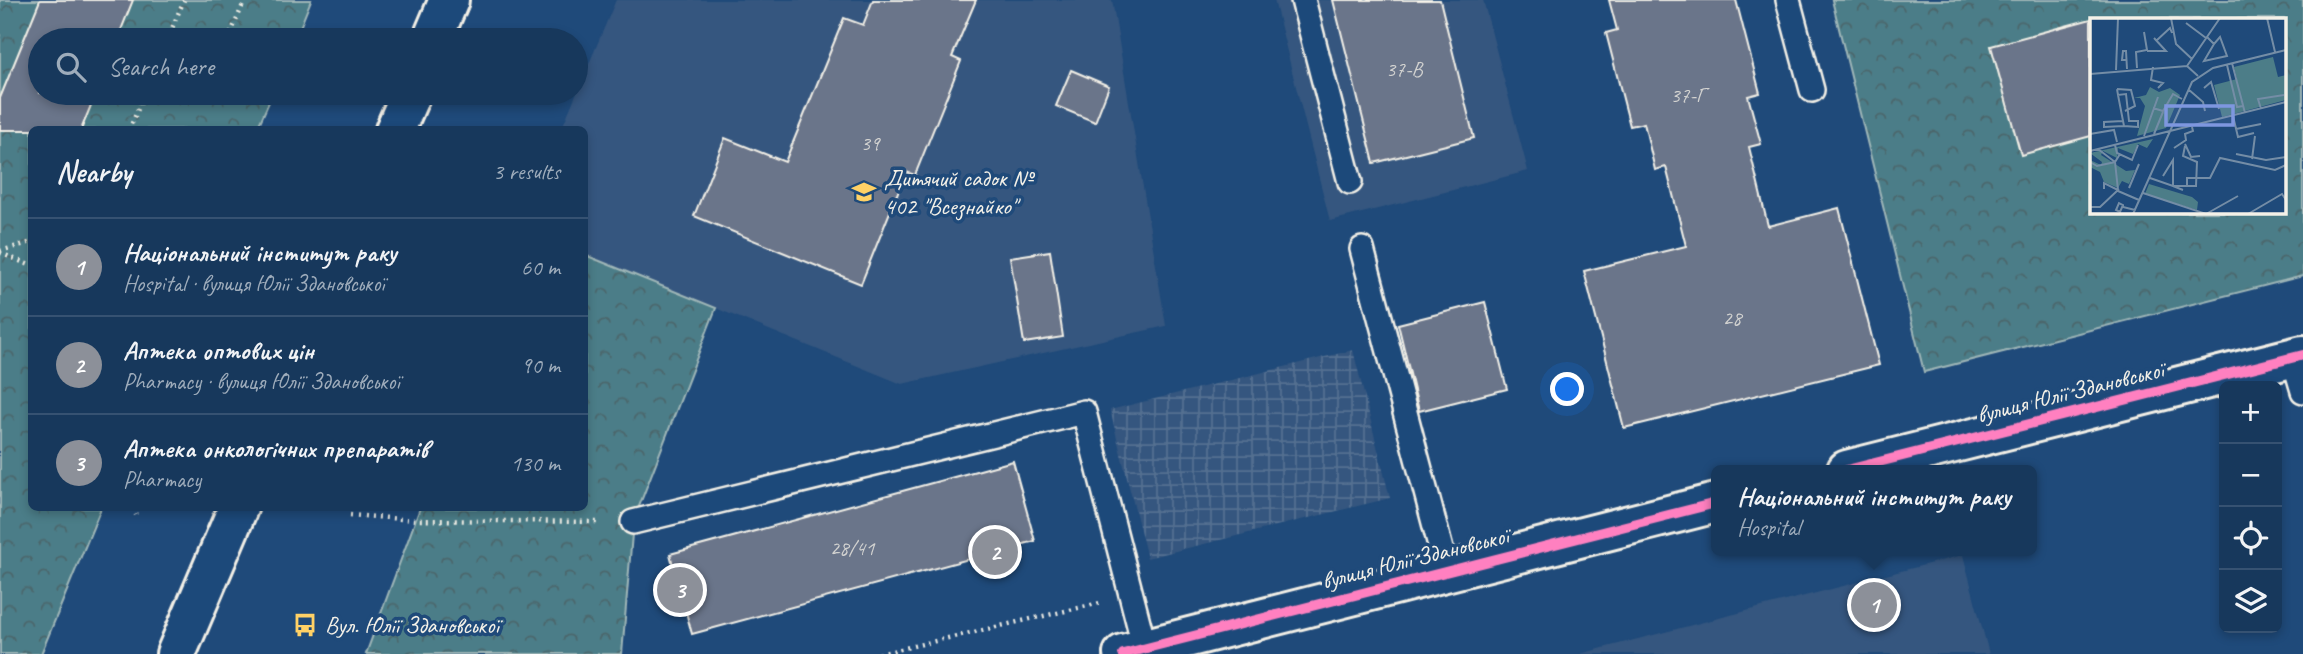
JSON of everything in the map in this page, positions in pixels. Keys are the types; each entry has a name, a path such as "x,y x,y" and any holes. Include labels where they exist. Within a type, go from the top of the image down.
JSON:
{"street":[{"path":"437,28 449,0"},
{"path":"397,126 406,105"},
{"name":"вулиця Юлії Здановської","path":"1869,465 2300,368"},
{"name":"вулиця Юлії Здановської","path":"1134,651 1711,505"},
{"path":"176,654 236,511"}],"lane":[{"path":"1303,0 1350,182"},
{"path":"1788,0 1812,90"},
{"path":"1362,249 1447,572"},
{"path":"633,522 1084,412 1131,596 1134,651"}],"path":[{"path":"172,28 184,0"},
{"path":"233,28 245,0"},
{"path":"131,126 140,105"},
{"path":"0,252 28,243"},
{"path":"0,252 28,264"},
{"path":"134,511 136,515"},
{"path":"351,515 415,520 633,522"},
{"path":"879,654 1131,596"}],"shaded area":[{"name":"Дитячий садок № 402 \"Всезнайко\"","path":"616,0 1112,0 1166,326 902,384 588,256 588,126 563,126 572,105 588,105 588,66"},
{"path":"1274,0 1483,0 1528,171 1330,221"},
{"path":"1353,350 1390,498 1147,558 1110,410"},
{"path":"1963,556 1989,654 1580,654"}],"green space":[{"path":"0,0 311,0 300,28 28,28 28,105 268,105 258,126 28,126 28,511 100,511 41,654 0,654"},
{"path":"1832,0 2303,0 2303,276 1924,372"},
{"path":"588,256 716,308 633,522 622,654 366,654 419,511 588,511"}],"building":[{"path":"40,0 133,0 122,28 29,28"},
{"path":"873,0 976,0 952,57 961,61 915,175 906,172 861,284 694,216 725,138 785,162 844,18 863,25"},
{"path":"1333,0 1440,0 1474,138 1374,163"},
{"path":"1609,0 1736,0 1760,93 1748,96 1761,144 1749,147 1768,226 1839,208 1879,365 1624,428 1584,271 1686,246 1666,167 1655,170 1644,123 1630,126 1606,33 1617,30"},
{"path":"2090,19 2090,136 2021,155 1991,46"},
{"path":"28,29 28,105 91,105 83,126 28,126 28,130 0,130 0,98"},
{"path":"1071,70 1109,86 1095,122 1056,106"},
{"path":"1050,251 1063,337 1024,343 1010,257"},
{"path":"1485,302 1507,389 1419,411 1398,324"},
{"path":"1013,461 1035,541 692,634 670,554"}],"cycle path":[{"path":"1867,465 2303,355"},
{"path":"1123,654 1711,504"}],"place":[{"name":"Дитячий садок № 402 \"Всезнайко\"","path":"864,192"},
{"name":"Аптека оптових цін","path":"995,552"},
{"name":"Аптека онкологічних препаратів","path":"680,590"},
{"name":"Національний інститут раку","path":"1874,605"},
{"name":"Вул. Юлії Здановської","path":"305,625"}]}
